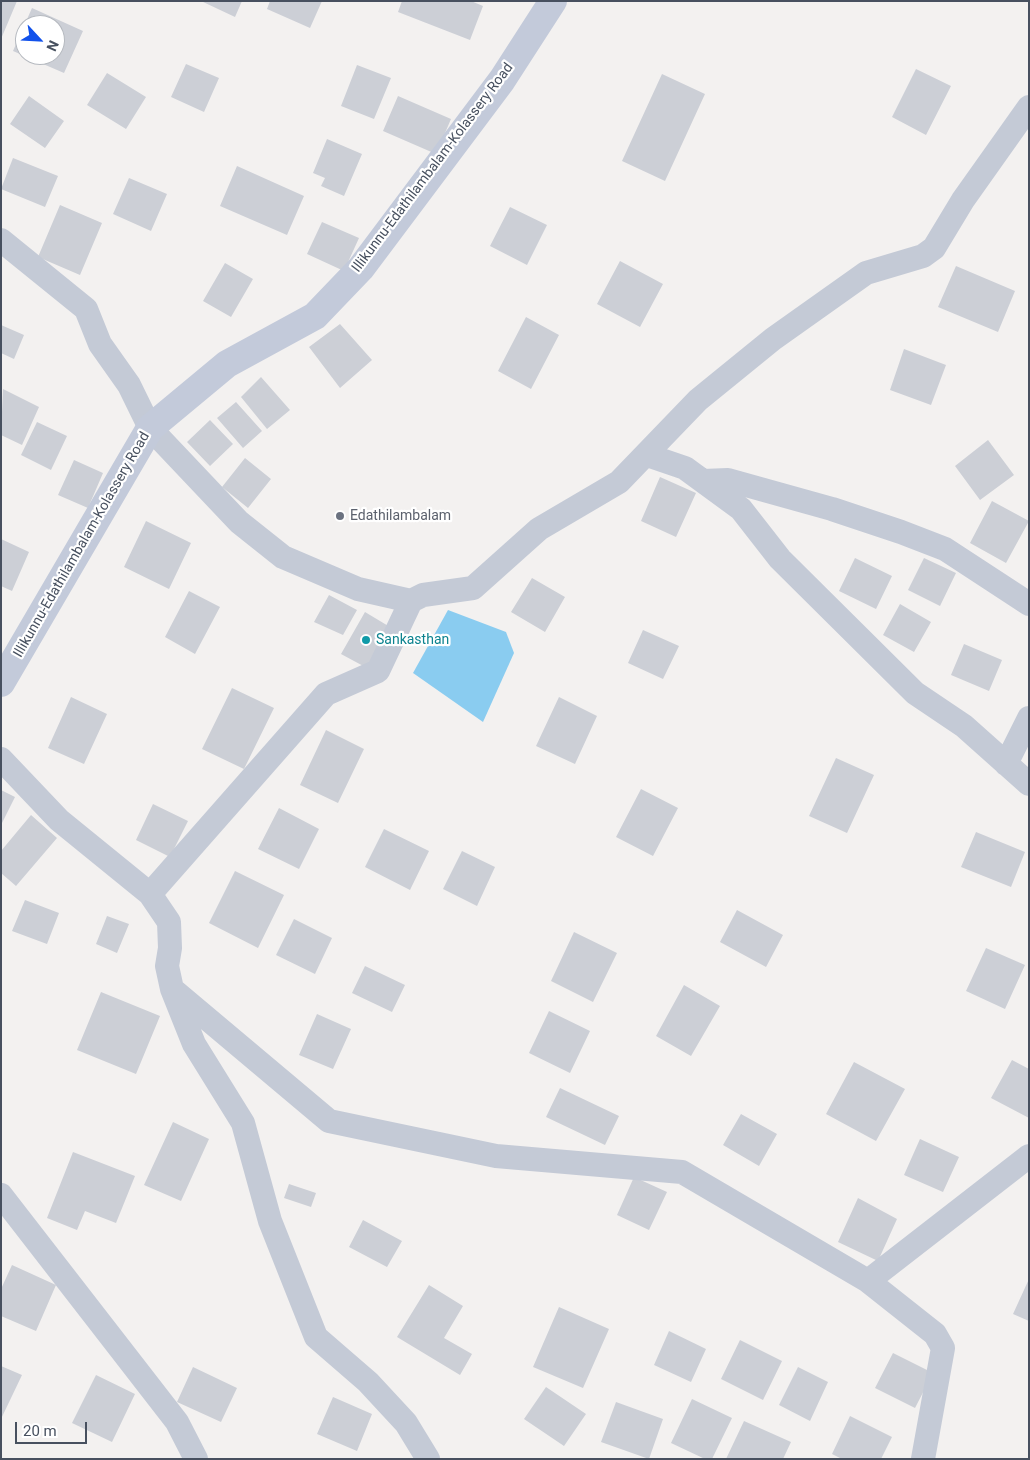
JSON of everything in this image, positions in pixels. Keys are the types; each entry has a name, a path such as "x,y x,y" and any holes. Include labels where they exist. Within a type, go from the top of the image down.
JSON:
{"main road":[{"name":"Illikunnu-Edathilambalam-Kolassery Road","path":"1,683 150,428 227,364 315,316 360,268 502,80 553,1"}],"street":[{"path":"150,894 326,694 378,671 411,602 423,595 472,588 540,529 619,482 698,400 773,339 866,273 923,256 934,248 963,200 1029,107"},
{"path":"1,240 86,309 100,344 129,385 150,428 239,522 283,557 358,590 411,602"},
{"path":"647,455 685,468 741,509 780,559 915,693 964,726 1029,784"},
{"path":"703,481 728,480 832,509 900,532 945,549 1029,604"},
{"path":"1006,764 1029,718"},
{"path":"1,759 59,820 150,894 169,922 170,948 167,966 172,989 194,1044 243,1123 270,1221 316,1337 368,1382 406,1422 428,1459"},
{"path":"172,989 329,1121 496,1156 682,1172 868,1280 935,1334 943,1348 923,1459"},
{"path":"868,1280 1029,1156"},
{"path":"1,1196 177,1422 196,1459"}],"water":[{"path":"448,610 506,632 514,653 483,722 413,673"}],"building":[{"path":"1,1 17,1 1,39"},
{"path":"201,1 242,1 235,17"},
{"path":"270,1 322,1 310,28 267,9"},
{"path":"402,1 471,1 483,6 470,40 398,12"},
{"path":"32,8 48,15 29,15"},
{"path":"65,23 83,31 64,73 45,65 65,65"},
{"path":"186,64 219,78 204,112 171,97"},
{"path":"357,65 391,78 374,119 341,106"},
{"path":"916,69 951,86 926,135 892,117"},
{"path":"107,73 146,97 126,129 87,105"},
{"path":"662,74 705,94 665,181 622,161"},
{"path":"29,96 64,121 45,148 10,124"},
{"path":"398,96 451,119 436,154 383,131"},
{"path":"327,139 362,154 344,196 321,186 325,178 313,173"},
{"path":"13,158 58,176 45,207 1,189"},
{"path":"237,166 304,196 287,235 220,206"},
{"path":"129,178 167,194 151,231 113,214"},
{"path":"60,205 102,223 80,275 38,257"},
{"path":"510,207 547,225 527,265 490,246"},
{"path":"322,222 359,238 344,271 307,254"},
{"path":"620,261 663,284 640,327 597,304"},
{"path":"225,263 253,279 231,317 203,301"},
{"path":"956,266 1015,291 998,332 938,307"},
{"path":"526,317 559,335 531,389 498,371"},
{"path":"340,324 372,360 340,388 309,347"},
{"path":"1,325 24,335 14,359 1,353"},
{"path":"904,349 946,365 931,405 890,390"},
{"path":"261,377 290,410 267,429 241,397"},
{"path":"3,389 39,407 22,445 1,435"},
{"path":"236,402 262,431 243,448 217,418"},
{"path":"210,420 233,444 210,466 187,442"},
{"path":"37,422 67,436 51,470 21,455"},
{"path":"988,440 1014,475 980,500 955,466"},
{"path":"245,458 271,479 248,508 222,487"},
{"path":"74,460 103,473 88,508 58,495"},
{"path":"660,477 696,493 676,537 641,521"},
{"path":"992,501 1029,521 1006,563 970,543"},
{"path":"146,521 191,543 169,589 124,567"},
{"path":"1,539 29,552 12,591 1,586"},
{"path":"855,558 892,576 876,609 839,591"},
{"path":"924,558 956,573 940,606 908,590"},
{"path":"532,578 565,597 545,632 511,612"},
{"path":"189,591 220,607 195,654 165,637"},
{"path":"329,595 357,610 343,635 314,622"},
{"path":"900,604 931,622 914,652 883,635"},
{"name":"Sankasthan","path":"365,612 390,627 367,668 341,654"},
{"path":"643,630 679,646 663,679 628,663"},
{"path":"964,644 1002,660 989,691 951,675"},
{"path":"232,688 274,708 244,769 202,749"},
{"path":"71,697 107,714 84,764 48,748"},
{"path":"559,697 597,716 575,764 536,746"},
{"path":"326,730 364,749 338,803 300,785"},
{"path":"836,758 874,775 847,833 809,816"},
{"path":"641,789 678,808 653,856 616,837"},
{"path":"1,790 15,797 1,825"},
{"path":"153,804 188,821 170,857 136,840"},
{"path":"279,808 319,829 299,869 258,849"},
{"path":"31,815 57,838 16,886 1,873 1,851"},
{"path":"384,829 429,851 410,890 365,867"},
{"path":"976,832 1025,852 1011,887 961,867"},
{"path":"462,851 495,867 477,906 443,889"},
{"path":"235,871 284,895 258,948 209,923"},
{"path":"25,900 59,913 47,944 12,931"},
{"path":"737,910 783,935 766,967 720,942"},
{"path":"107,916 129,924 117,953 96,944"},
{"path":"294,919 332,938 315,974 276,955"},
{"path":"574,932 617,953 593,1002 551,981"},
{"path":"986,948 1025,965 1005,1009 966,991"},
{"path":"365,966 405,985 392,1012 352,993"},
{"path":"684,985 720,1006 691,1056 656,1036"},
{"path":"101,992 160,1016 136,1074 77,1050"},
{"path":"549,1011 590,1031 570,1073 529,1053"},
{"path":"317,1014 351,1029 333,1069 299,1055"},
{"path":"1012,1060 1029,1069 1029,1118 991,1098"},
{"path":"854,1062 905,1089 876,1141 826,1114"},
{"path":"560,1088 619,1116 605,1145 546,1117"},
{"path":"741,1114 777,1134 759,1166 723,1145"},
{"path":"173,1122 209,1139 181,1201 144,1185"},
{"path":"920,1139 959,1157 943,1192 904,1175"},
{"path":"73,1152 135,1176 116,1223 85,1211 77,1230 47,1218"},
{"path":"634,1177 667,1192 649,1230 617,1215"},
{"path":"289,1184 316,1193 311,1207 284,1198"},
{"path":"858,1198 897,1219 878,1261 838,1242"},
{"path":"363,1220 402,1241 387,1267 349,1247"},
{"path":"12,1265 56,1285 36,1331 1,1316 1,1289"},
{"path":"1029,1279 1029,1321 1013,1314"},
{"path":"429,1285 463,1306 444,1338 472,1354 460,1375 397,1337"},
{"path":"559,1307 609,1329 583,1388 533,1367"},
{"path":"669,1331 706,1349 691,1382 654,1365"},
{"path":"740,1340 782,1361 763,1400 721,1379"},
{"path":"893,1353 933,1373 915,1408 875,1388"},
{"path":"1,1366 22,1375 1,1419"},
{"path":"193,1367 237,1388 221,1422 177,1402"},
{"path":"798,1367 828,1382 810,1421 779,1405"},
{"path":"96,1375 135,1394 112,1442 72,1423"},
{"path":"546,1387 586,1414 564,1446 524,1419"},
{"path":"333,1397 372,1414 357,1451 317,1434"},
{"path":"692,1399 732,1418 712,1459 705,1459 671,1443"},
{"path":"616,1402 663,1419 649,1459 601,1442"},
{"path":"850,1416 892,1437 881,1459 842,1459 832,1454"},
{"path":"744,1421 791,1442 783,1459 726,1459"}],"place":[{"name":"Edathilambalam","path":"340,516"},
{"name":"Sankasthan","path":"366,640"}]}
